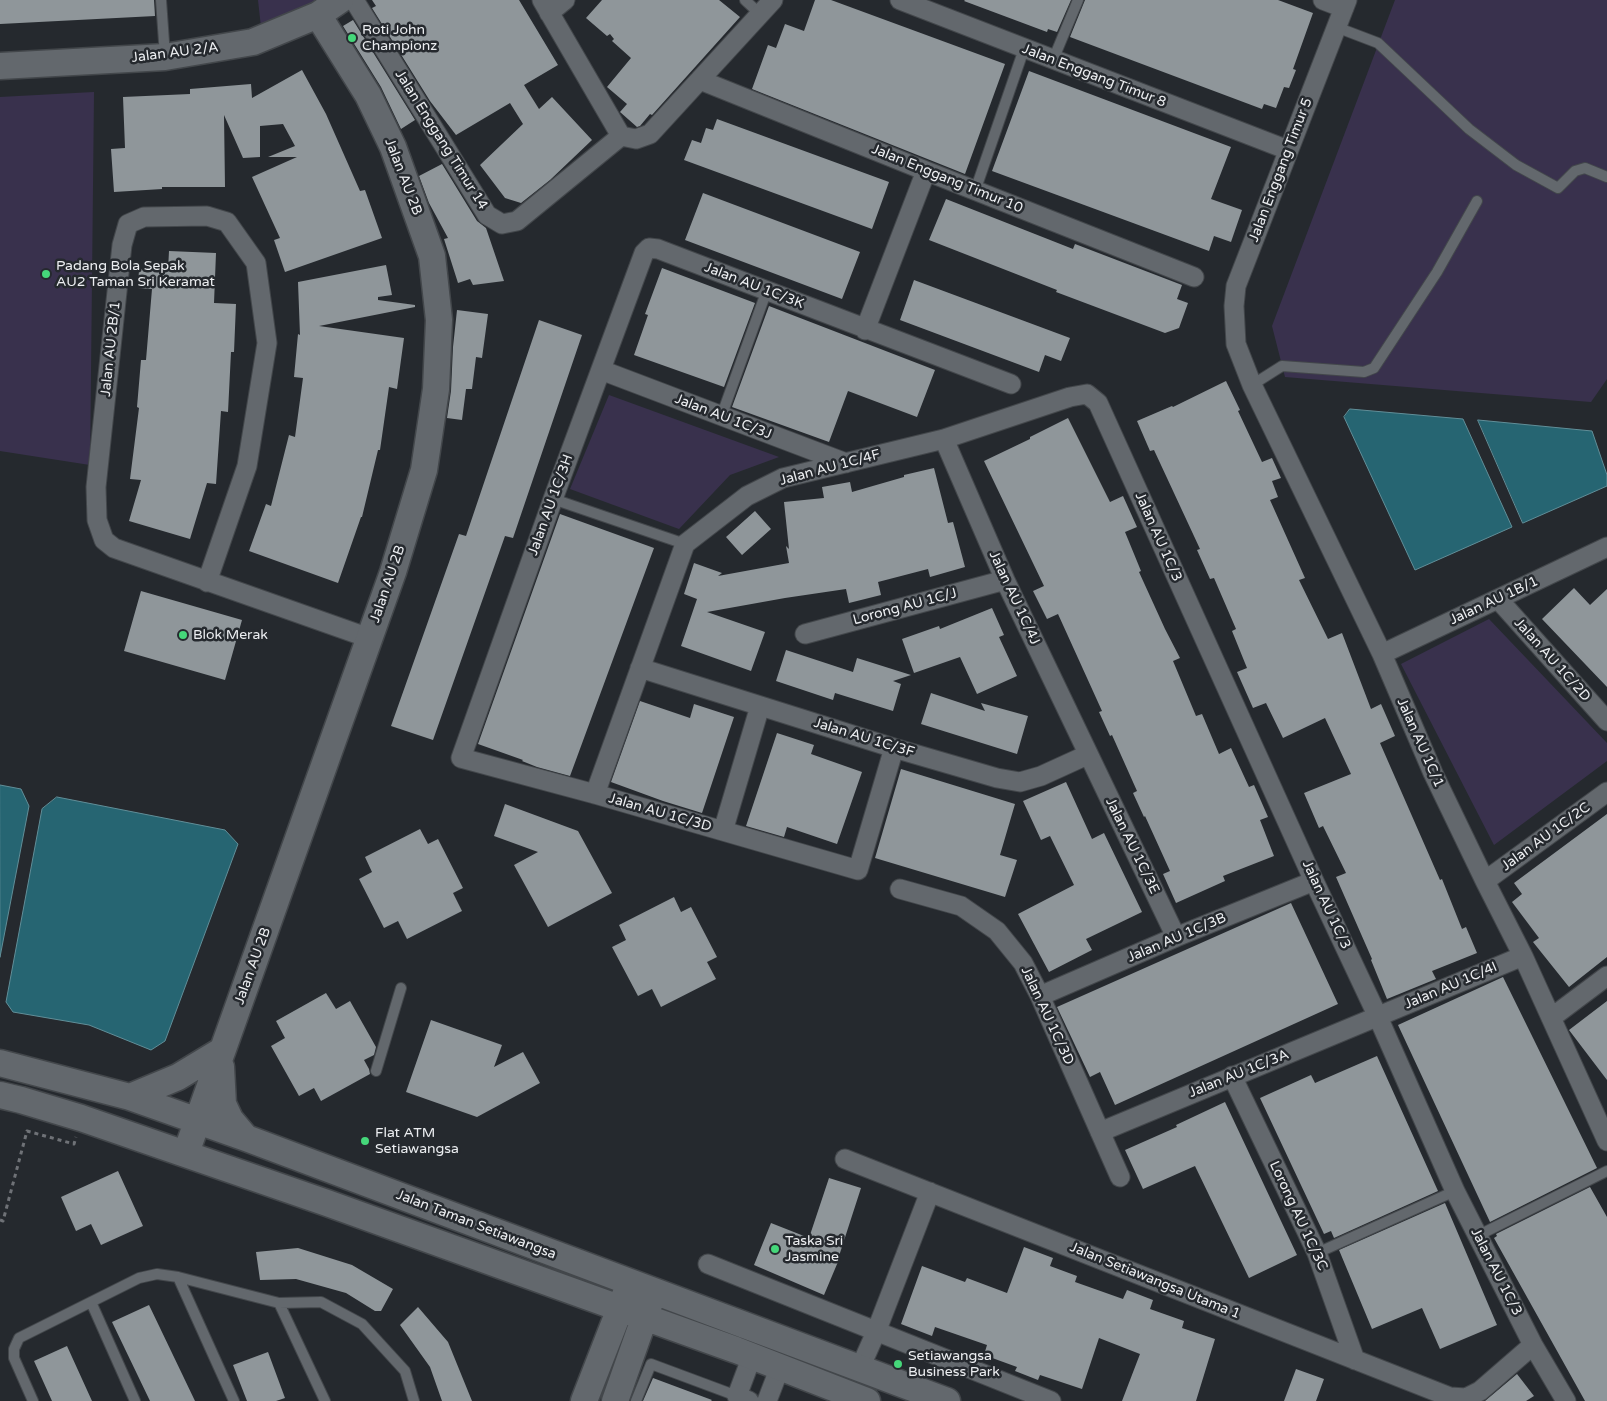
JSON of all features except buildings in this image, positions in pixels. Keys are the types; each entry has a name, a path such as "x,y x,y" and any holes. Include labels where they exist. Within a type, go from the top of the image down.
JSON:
{"main road":[{"name":"Jalan AU 2/A","path":"0,66 165,57 253,42 318,14 340,0"},
{"name":"Jalan AU 2B","path":"186,1153 393,572 424,470 436,389 439,320 432,256 394,147 368,95 318,14"},
{"path":"130,1097 178,1077 221,1052 223,1104 230,1119 246,1138"},
{"name":"Jalan Taman Setiawangsa","path":"0,1063 130,1097 197,1120 946,1401"},
{"name":"Jalan Taman Setiawangsa","path":"0,1095 82,1118 186,1153 752,1356 867,1401"},
{"path":"584,1401 629,1283"},
{"path":"615,1401 654,1292"}],"street":[{"name":"Jalan Enggang Timur 14","path":"354,0 487,215 502,224 517,221 621,136"},
{"path":"565,0 545,7 621,136 636,139 650,134 773,0"},
{"name":"Jalan Enggang Timur 8","path":"900,0 1288,150"},
{"path":"1322,0 1346,4"},
{"name":"Jalan Enggang Timur 5","path":"1236,344 1234,306 1236,286 1346,4"},
{"name":"Jalan Enggang Timur 10","path":"700,80 926,172 1194,277"},
{"path":"865,330 926,172"},
{"name":"Jalan AU 2B/1","path":"208,582 247,466 266,343 256,263 227,222 207,216 144,217 128,224 122,245 96,487 97,520 104,540 114,548 208,582 369,638"},
{"name":"Jalan AU 1C/3K","path":"644,253 649,248 658,249 768,290 865,330 1011,384"},
{"name":"Jalan AU 1C/3H","path":"461,758 553,499 644,253"},
{"name":"Jalan AU 1C/1","path":"1236,344 1252,384 1382,654 1433,773 1523,956 1607,1142"},
{"name":"Jalan AU 1C/3J","path":"601,370 846,463"},
{"name":"Jalan AU 1C/4F","path":"685,544 747,496 783,478 944,439 1070,397 1086,394 1098,404"},
{"name":"Jalan AU 1C/3","path":"1098,404 1314,881 1378,1017 1455,1191 1533,1345 1566,1401"},
{"name":"Jalan AU 1C/4J","path":"944,439 1005,580 1087,755"},
{"path":"595,794 685,544"},
{"name":"Jalan AU 1B/1","path":"1382,654 1607,547"},
{"name":"Lorong AU 1C/J","path":"805,634 1005,580"},
{"name":"Jalan AU 1C/2D","path":"1498,599 1607,720"},
{"name":"Jalan AU 1C/3F","path":"640,668 894,748 997,778 1020,782 1041,776 1087,755"},
{"path":"723,831 760,706"},
{"name":"Jalan AU 1C/3D","path":"461,758 595,794 858,870 894,748"},
{"name":"Jalan AU 1C/3E","path":"1087,755 1176,938"},
{"name":"Jalan AU 1C/2C","path":"1485,881 1607,792"},
{"name":"Jalan AU 1C/3B","path":"1040,996 1314,881"},
{"name":"Jalan AU 1C/3D","path":"900,889 961,906 997,931 1022,963 1040,996 1120,1177"},
{"name":"Jalan AU 1C/4I","path":"1378,1017 1523,956"},
{"path":"1551,1018 1607,976"},
{"name":"Jalan AU 1C/3A","path":"1100,1132 1378,1017"},
{"name":"Lorong AU 1C/3C","path":"1232,1076 1318,1253 1356,1360"},
{"name":"Jalan Setiawangsa Utama 1","path":"845,1159 1450,1397 1466,1398 1480,1391 1533,1345"},
{"path":"860,1368 876,1332 930,1192"},
{"path":"708,1264 1051,1401"},
{"path":"744,1399 752,1356"},
{"path":"767,1401 780,1367"}],"lane":[{"path":"161,0 165,57"},
{"path":"745,0 760,14"},
{"path":"1053,60 1078,0"},
{"path":"1336,27 1378,43 1468,129 1516,165 1558,188 1575,171 1585,168 1607,177"},
{"path":"975,191 1024,49"},
{"path":"1252,384 1282,366 1364,372 1374,368 1437,272 1477,201"},
{"path":"721,416 768,290"},
{"path":"553,499 685,544"},
{"path":"376,1071 401,988"},
{"path":"1477,1236 1607,1171"},
{"path":"1318,1253 1455,1191"},
{"path":"33,1401 14,1358 14,1349 19,1338 139,1278 157,1274 178,1276 279,1303 321,1302 362,1324 405,1371 414,1401"},
{"path":"178,1276 234,1401"},
{"path":"91,1302 135,1401"},
{"path":"279,1303 325,1401"},
{"path":"636,1401 651,1364 744,1399"}],"path":[{"path":"0,1220 3,1221 27,1131 74,1144"}],"shaded area":[{"path":"258,0 328,0 261,27"},
{"path":"1395,0 1607,0 1607,379 1591,402 1285,377 1272,326"},
{"name":"Padang Bola Sepak AU2 Taman Sri Keramat","path":"94,92 90,465 0,451 0,97"},
{"path":"609,395 779,457 730,475 679,529 570,489"},
{"path":"1489,619 1607,743 1607,761 1494,845 1401,664"}],"water":[{"path":"1350,409 1463,419 1512,527 1415,570 1344,417"},
{"path":"1478,420 1592,431 1607,475 1607,486 1523,523"},
{"path":"0,785 21,789 29,806 0,957"},
{"path":"57,797 225,830 238,844 165,1041 151,1050 89,1025 13,1012 6,1002 42,809"}],"place":[{"name":"Roti John Championz","path":"352,38"},
{"name":"Padang Bola Sepak AU2 Taman Sri Keramat","path":"46,274"},
{"name":"Blok Merak","path":"183,635"},
{"name":"Flat ATM Setiawangsa","path":"365,1141"},
{"name":"Taska Sri Jasmine","path":"775,1249"},
{"name":"Setiawangsa Business Park","path":"898,1364"}]}
